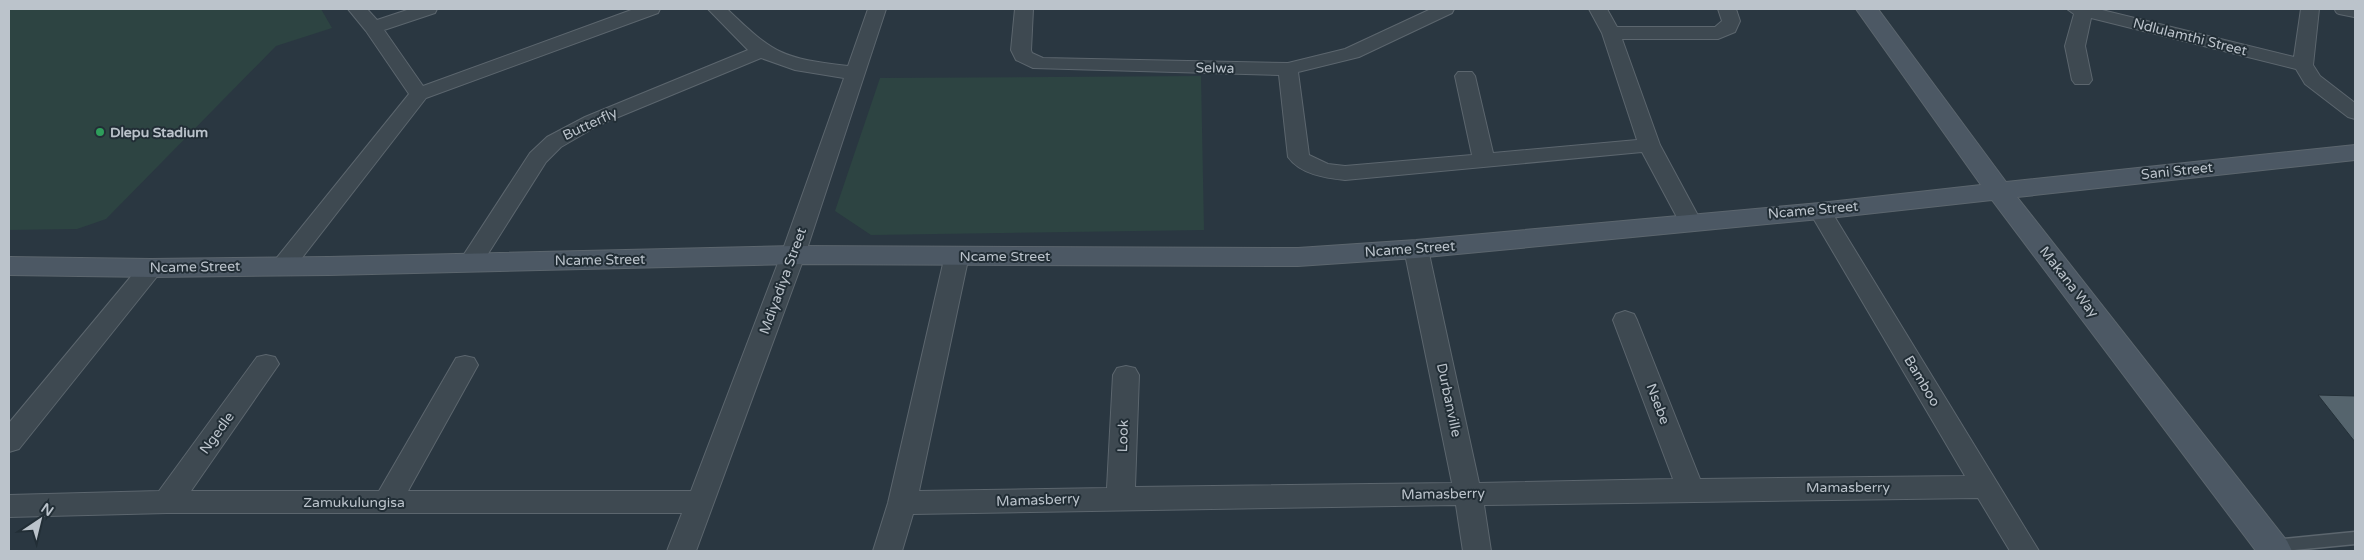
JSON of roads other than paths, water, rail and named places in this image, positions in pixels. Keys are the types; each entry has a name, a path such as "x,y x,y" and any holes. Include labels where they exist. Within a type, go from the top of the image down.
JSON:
{"street":[{"path":"357,9 373,27 420,94"},
{"path":"373,27 428,9"},
{"path":"282,266 420,94 651,9"},
{"path":"717,9 762,51 778,59 807,66 855,73"},
{"name":"Mdiyadiya Street","path":"682,551 793,256 877,9"},
{"name":"Selwa","path":"1024,9 1021,50 1023,56 1040,64 1288,69 1352,53 1445,9"},
{"path":"1598,9 1610,33 1649,145 1691,222"},
{"path":"1610,33 1718,33 1728,28 1731,22 1727,9"},
{"name":"Makana Way","path":"1867,9 1998,190 2274,549"},
{"path":"2310,9 2303,65 2312,80 2355,113"},
{"path":"2080,10 2075,46 2082,80"},
{"name":"Ndlulamthi Street","path":"2080,10 2303,65"},
{"name":"Butterfly","path":"471,262 538,158 554,142 592,121 762,51"},
{"path":"1288,69 1300,157 1316,169 1345,174 1649,145"},
{"path":"1466,76 1484,160"},
{"name":"Sani Street","path":"1998,190 2355,152"},
{"name":"Ncame Street","path":"9,266 151,268 793,256 1298,257 1416,250 1820,211 1998,190"},
{"name":"Bamboo","path":"1820,211 2025,551"},
{"name":"Durbanville","path":"1416,250 1468,494 1477,551"},
{"path":"888,551 902,503 957,255"},
{"path":"9,442 151,268"},
{"name":"Nsebe","path":"1625,320 1690,488"},
{"name":"Ngedle","path":"167,502 266,364"},
{"path":"387,502 465,365"},
{"name":"Look","path":"1121,497 1126,375"},
{"name":"Mamasberry","path":"902,503 1121,497 1468,494 1690,488 1985,487"},
{"name":"Zamukulungisa","path":"9,506 167,502 699,502"}],"lane":[{"path":"2340,9 2355,12"},
{"path":"2274,549 2355,538"}],"place":[{"name":"Dlepu Stadium","path":"100,132"}]}
